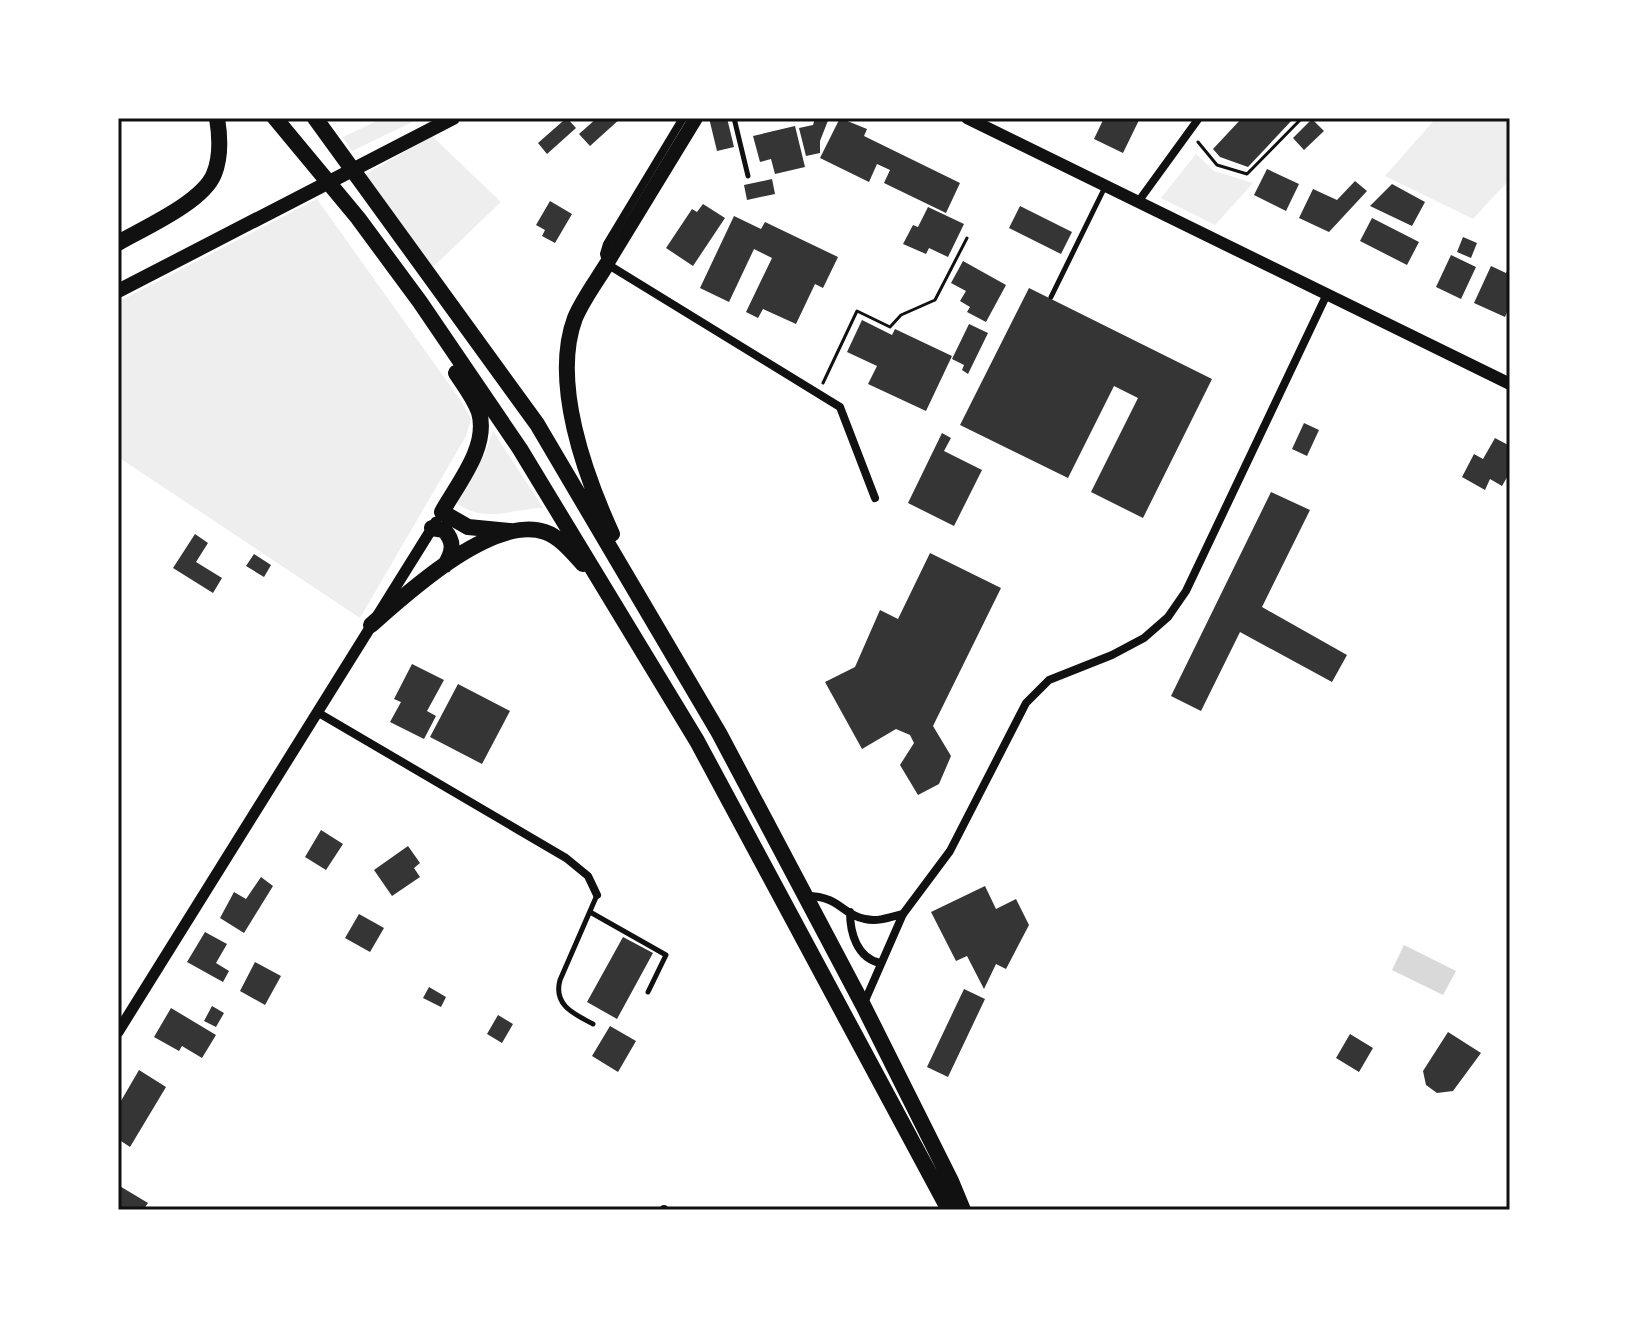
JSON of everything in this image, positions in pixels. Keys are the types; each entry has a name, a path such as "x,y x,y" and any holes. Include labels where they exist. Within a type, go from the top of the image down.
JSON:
{"highway":[{"path":"118,243 185,204 205,187 213,176 218,157 217,118"},
{"path":"275,118 358,218 420,302 520,449 697,741 949,1210"},
{"path":"315,118 537,424 719,733 863,1005 963,1210"},
{"path":"607,264 572,328 567,367 569,396 580,447 603,515 654,622"},
{"path":"420,302 442,351 476,405 480,421 477,450 442,512 468,527 510,531 531,529 551,534 564,543 607,591"},
{"path":"432,528 444,530 452,544 452,555 445,565"},
{"path":"371,625 424,578 486,541 510,531"}],"main road":[{"path":"118,291 453,118"},
{"path":"607,264 696,118"},
{"path":"967,118 1510,384"}],"street":[{"path":"683,118 607,244 604,254 607,264 840,407 875,498"},
{"path":"1138,202 1199,118"},
{"path":"863,1005 903,914 950,851 1022,708 1034,692 1049,680 1137,642 1168,617 1186,591 1327,294"},
{"path":"118,1032 442,512"},
{"path":"317,712 566,858 588,876 597,895"},
{"path":"806,896 834,901 863,919 903,914"},
{"path":"850,912 850,932 872,961 880,963"}],"lane":[{"path":"734,118 748,176"},
{"path":"1051,297 1106,186"},
{"path":"593,1024 564,1007 558,991 597,895"},
{"path":"590,912 666,955 648,992"}],"path":[{"path":"1190,133 1217,165 1247,174 1302,118"},
{"path":"818,393 857,311 890,327 901,315 935,300 967,238"}],"shaded area":[{"path":"383,118 421,118 352,151 343,137"},
{"path":"1436,118 1510,118 1510,179 1473,219 1385,176"},
{"path":"432,136 501,202 433,267 364,175"},
{"path":"1196,154 1214,171 1253,183 1215,225 1161,198"},
{"path":"317,199 471,419 466,436 360,618 118,457 118,302"},
{"path":"493,431 543,508 486,514 453,501 485,453"},
{"path":"1404,945 1456,971 1443,995 1392,970"}],"building":[{"path":"561,118 567,118 576,128 547,154 538,143 563,121"},
{"path":"597,118 621,118 590,146 579,134"},
{"path":"709,118 727,118 734,147 717,151"},
{"path":"815,118 829,118 820,141 820,153 806,156 799,128 813,125"},
{"path":"840,118 867,129 864,136 960,183 946,213 884,183 890,170 877,164 869,182 820,158"},
{"path":"1104,118 1140,118 1123,153 1094,139"},
{"path":"1242,118 1294,118 1248,167 1220,157 1213,149"},
{"path":"1312,119 1324,131 1304,150 1293,138"},
{"path":"795,126 805,167 775,174 771,159 760,162 753,136"},
{"path":"1267,169 1299,184 1286,211 1254,195"},
{"path":"772,179 775,194 747,200 744,185"},
{"path":"1355,181 1367,191 1329,232 1299,218 1313,189 1337,200"},
{"path":"1392,184 1425,202 1412,226 1370,206"},
{"path":"550,201 572,214 555,243 542,236 545,230 536,225"},
{"path":"703,204 725,218 693,266 666,248 692,209 697,212"},
{"path":"1020,206 1072,232 1061,254 1009,228"},
{"path":"928,207 964,224 948,257 929,248 926,254 903,244 913,225 918,227"},
{"path":"734,216 761,229 765,222 838,257 823,288 815,284 796,324 763,309 758,318 746,312 772,258 754,249 729,302 700,288"},
{"path":"1372,218 1419,242 1407,265 1360,241"},
{"path":"1463,237 1477,243 1471,258 1457,252"},
{"path":"1451,255 1476,267 1461,299 1436,287"},
{"path":"963,261 1006,285 986,322 967,312 970,307 960,301 966,291 951,283"},
{"path":"1510,265 1510,305 1505,317 1474,303 1491,266 1506,273"},
{"path":"1029,288 1212,379 1143,518 1091,492 1138,398 1114,386 1068,478 960,425"},
{"path":"862,320 892,335 895,329 952,356 926,411 868,384 877,366 847,352"},
{"path":"969,324 988,333 968,374 962,370 964,365 952,359"},
{"path":"1304,423 1319,430 1307,456 1292,449"},
{"path":"942,433 951,438 944,451 982,470 954,526 908,503"},
{"path":"1495,438 1510,446 1510,472 1502,486 1490,479 1485,490 1462,477 1474,454 1483,459"},
{"path":"1271,492 1310,510 1262,607 1347,655 1332,682 1240,632 1201,711 1171,696"},
{"path":"195,534 208,543 196,562 222,578 213,593 173,568"},
{"path":"930,553 1001,588 933,726 951,756 939,784 918,795 900,765 914,743 910,735 896,729 862,749 825,682 855,667 880,610 898,619"},
{"path":"254,554 271,565 264,577 246,566"},
{"path":"412,664 444,680 427,711 436,716 424,739 390,722 401,702 394,699"},
{"path":"458,684 510,711 482,764 430,737"},
{"path":"321,830 343,844 326,870 305,857"},
{"path":"408,846 420,863 414,868 420,877 392,896 374,870"},
{"path":"261,877 273,886 244,933 220,918 234,892 246,899"},
{"path":"985,886 996,909 1016,899 1029,925 1006,969 996,964 984,989 967,956 956,961 931,912"},
{"path":"359,914 384,928 370,952 345,938"},
{"path":"205,932 227,944 216,963 229,971 223,982 187,962"},
{"path":"623,937 653,953 617,1019 587,1002"},
{"path":"255,962 281,976 265,1005 240,991"},
{"path":"429,987 446,997 441,1007 423,998"},
{"path":"964,989 985,999 948,1077 927,1067"},
{"path":"212,1006 224,1013 216,1027 204,1021"},
{"path":"171,1008 216,1035 202,1058 182,1046 179,1051 154,1037"},
{"path":"498,1015 513,1024 502,1043 487,1034"},
{"path":"610,1026 636,1041 618,1072 592,1056"},
{"path":"1448,1032 1481,1053 1453,1091 1437,1093 1426,1085 1423,1071"},
{"path":"1350,1034 1373,1048 1359,1072 1336,1058"},
{"path":"139,1070 166,1087 130,1147 118,1139 118,1106"},
{"path":"118,1185 148,1203 143,1210 118,1210"}]}
